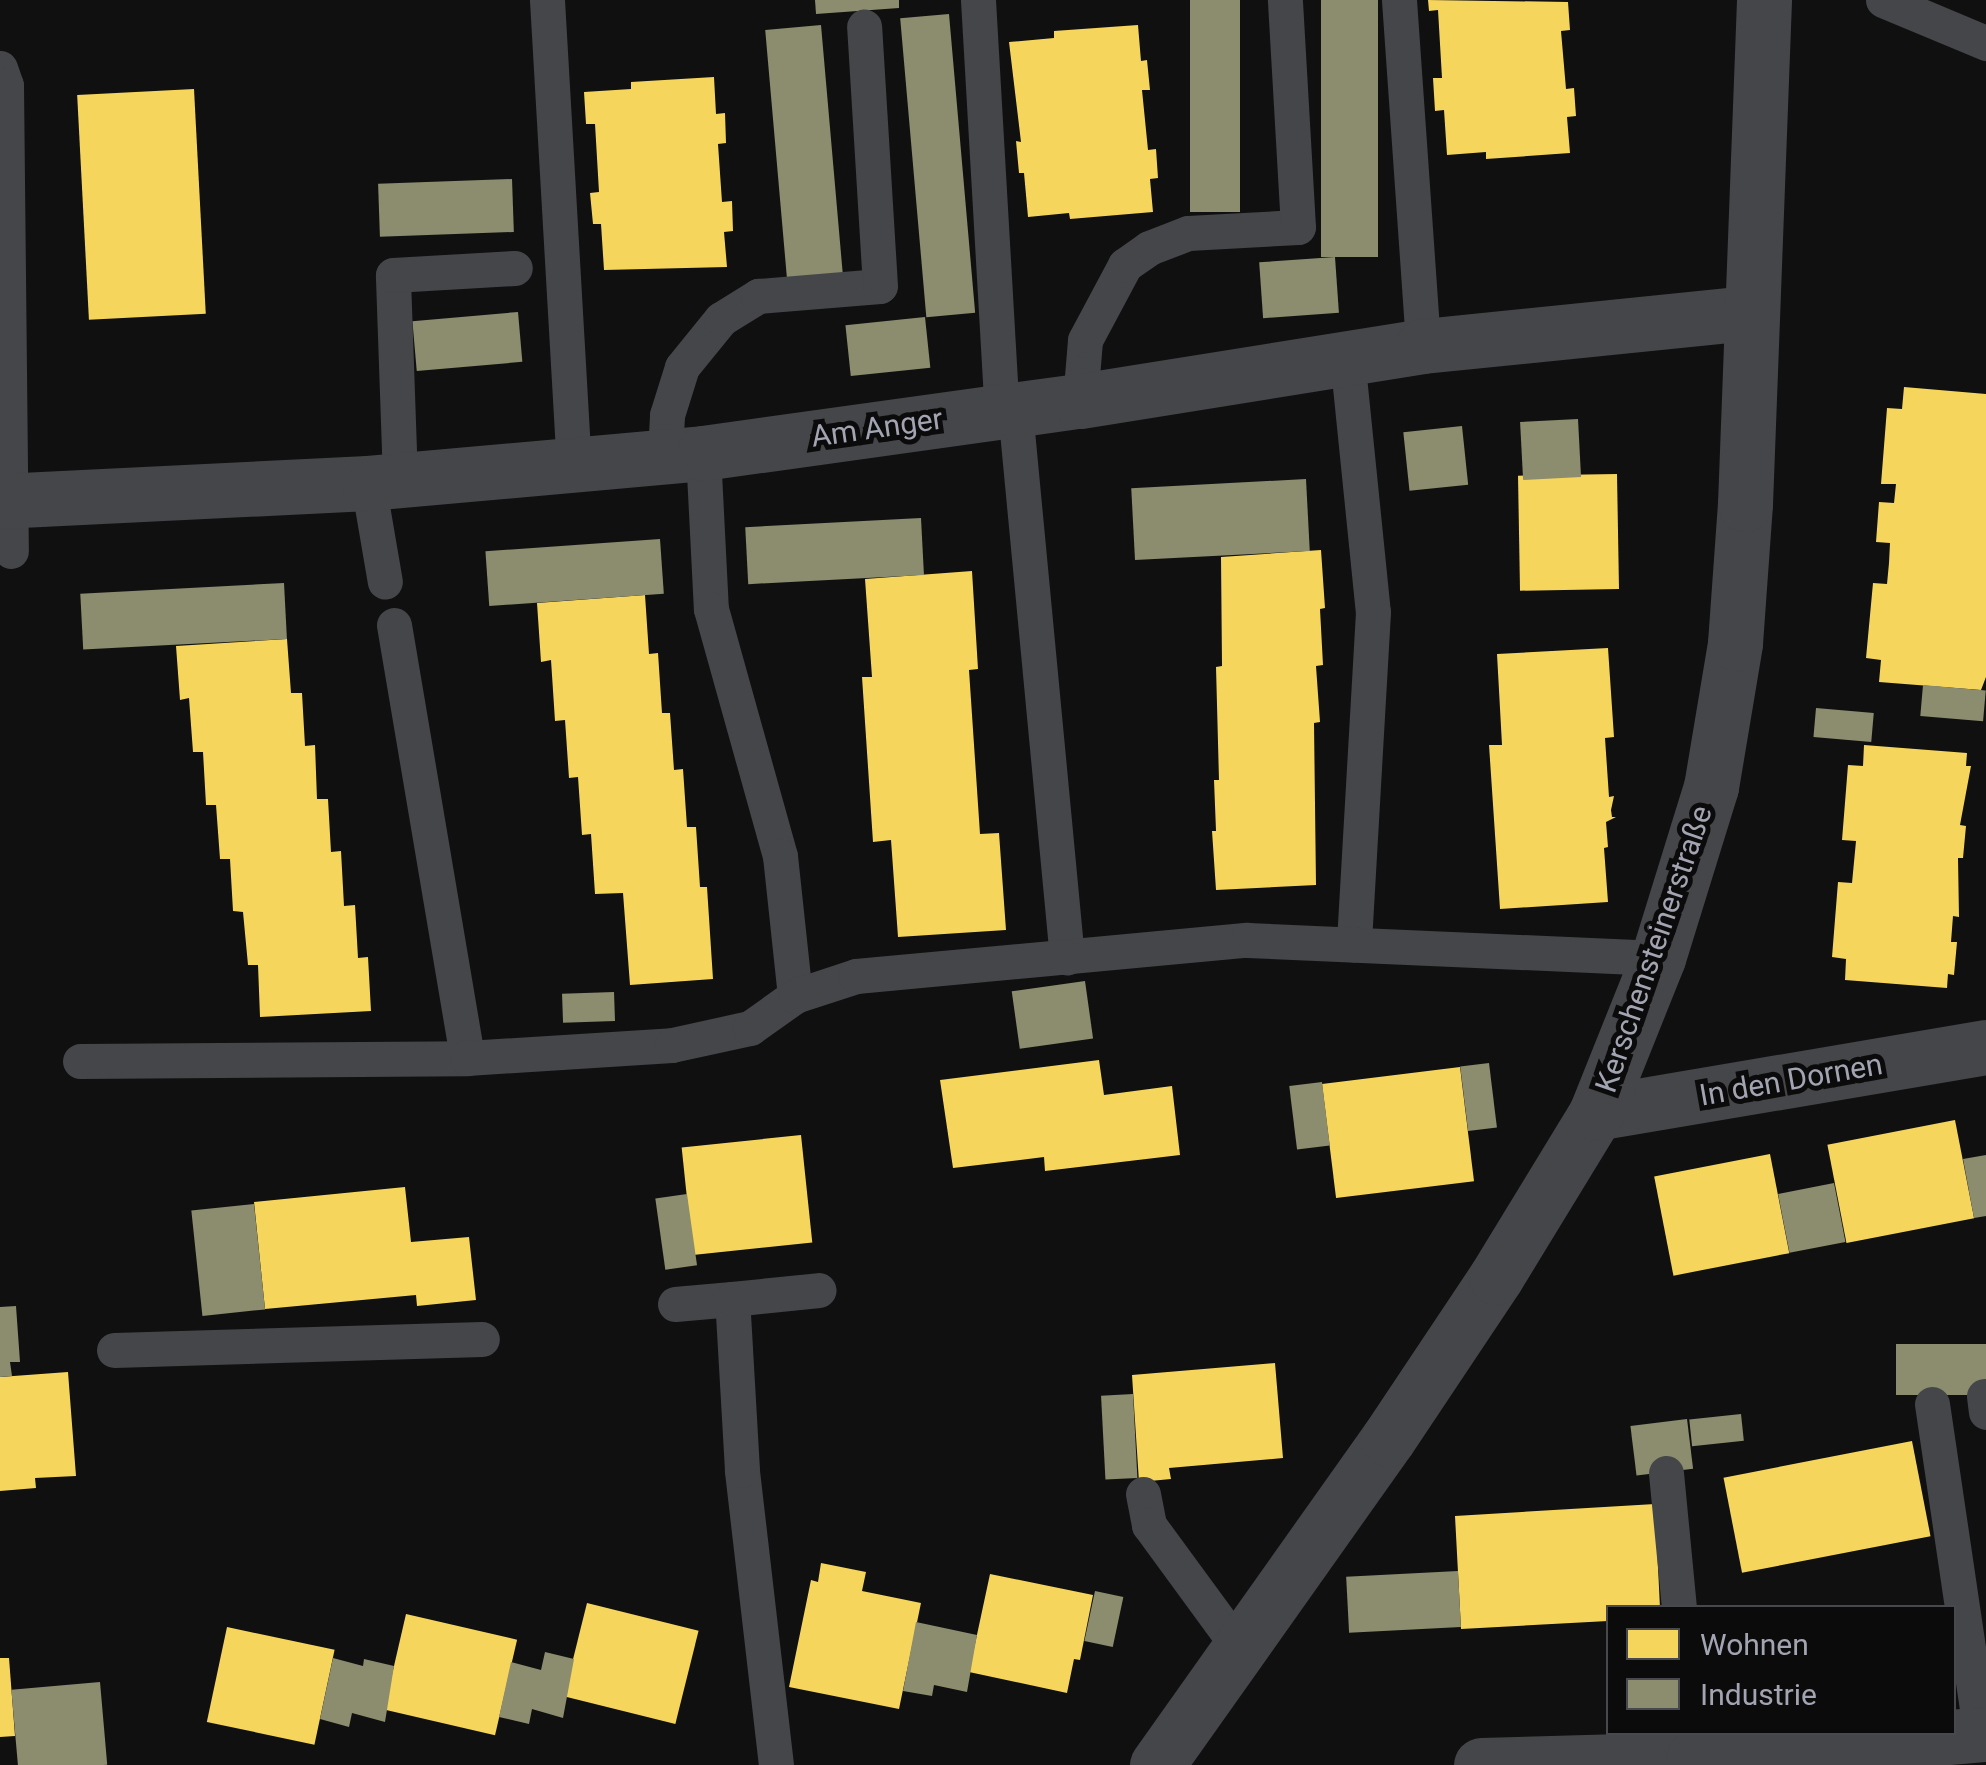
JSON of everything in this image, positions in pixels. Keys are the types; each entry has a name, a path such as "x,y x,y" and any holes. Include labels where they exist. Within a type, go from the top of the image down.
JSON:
{"street":[{"name":"Kerschensteinerstraße","path":"1157,1765 1388,1439 1596,1113 1658,958 1711,787 1734,643 1746,504 1755,8"},
{"name":"Am Anger","path":"8,517 684,454 1080,401 1422,346 1750,314"},
{"name":"In den Dornen","path":"1596,1113 1986,1047"},
{"path":"1481,1765 1692,1746 1984,1734"}],"lane":[{"path":"547,0 574,465"},
{"path":"978,0 1008,410 1066,958"},
{"path":"1080,401 1085,340 1125,265 1149,248 1188,233 1298,227 1285,0"},
{"path":"1399,0 1422,346"},
{"path":"1889,9 1986,44"},
{"path":"796,996 780,856 712,609 684,454 668,415 682,366 721,319 758,296 880,286 864,26"},
{"path":"0,68 6,85 8,517"},
{"path":"385,582 384,481 393,275 515,268"},
{"path":"1347,357 1373,612 1354,944"},
{"path":"394,625 467,1058"},
{"path":"80,1061 467,1058 672,1045 750,1028 796,996 856,976 1247,940 1658,958"},
{"path":"675,1304 819,1290"},
{"path":"732,1299 742,1470 776,1765"},
{"path":"114,1350 482,1340"},
{"path":"1932,1404 1984,1734"},
{"path":"1666,1473 1679,1605"},
{"path":"1143,1494 1149,1525 1239,1648"}],"building: Wohnen":[{"path":"1428,0 1568,2 1570,30 1561,31 1566,89 1574,88 1576,116 1567,117 1570,153 1486,159 1486,152 1447,155 1444,110 1435,111 1433,78 1442,78 1438,10 1429,11"},
{"path":"1138,25 1141,61 1147,60 1150,90 1142,90 1148,150 1156,149 1158,178 1150,179 1153,212 1070,219 1069,213 1028,217 1024,173 1019,173 1016,141 1021,142 1009,42 1054,38 1054,31"},
{"path":"714,77 716,114 725,113 726,143 718,144 722,202 732,201 733,231 724,232 727,267 604,270 601,224 593,224 590,193 599,192 595,124 586,124 584,92 631,89 631,82"},
{"path":"194,89 206,314 89,320 77,95"},
{"path":"1904,387 1986,394 1986,677 1981,690 1879,682 1881,660 1866,658 1873,583 1887,584 1889,563 1890,543 1876,542 1879,502 1894,503 1896,484 1881,484 1887,408 1902,409"},
{"path":"1617,474 1619,589 1520,591 1518,476"},
{"path":"1321,550 1325,608 1320,609 1323,665 1316,666 1320,722 1314,723 1316,885 1216,890 1212,831 1216,831 1214,780 1219,780 1216,667 1222,666 1221,557"},
{"path":"972,571 978,669 969,670 980,834 999,833 1006,930 898,937 891,840 873,842 862,677 872,677 865,579"},
{"path":"645,595 649,654 658,653 662,713 670,713 674,770 683,769 687,827 696,827 700,887 707,887 713,979 630,985 623,893 595,894 591,834 582,835 578,777 569,778 565,720 555,721 551,660 541,662 537,603"},
{"path":"287,639 291,693 302,693 305,746 315,745 317,799 328,799 331,852 341,851 344,906 355,905 358,958 368,957 371,1011 260,1017 258,965 248,965 243,912 233,911 230,859 220,859 216,805 206,805 203,752 193,752 189,698 180,700 176,646"},
{"path":"1608,648 1614,737 1605,738 1609,797 1614,796 1611,810 1612,817 1616,817 1606,822 1608,902 1500,909 1489,745 1502,745 1497,654"},
{"path":"1864,745 1967,753 1966,766 1971,766 1960,825 1966,826 1963,858 1958,858 1959,917 1953,916 1951,942 1957,942 1954,975 1948,974 1947,988 1845,980 1846,959 1832,957 1838,882 1852,883 1856,841 1842,840 1848,765 1863,766"},
{"path":"1099,1060 1104,1095 1172,1086 1180,1155 1045,1171 1044,1157 953,1168 940,1080"},
{"path":"1460,1067 1474,1181 1336,1198 1322,1084"},
{"path":"1955,1120 1974,1218 1846,1243 1827,1145"},
{"path":"801,1135 812,1242 693,1255 682,1148"},
{"path":"1770,1154 1789,1253 1673,1276 1654,1177"},
{"path":"405,1187 411,1242 469,1237 476,1300 417,1306 416,1295 265,1309 254,1202"},
{"path":"1275,1363 1283,1458 1169,1468 1171,1479 1139,1482 1132,1375"},
{"path":"68,1372 76,1476 35,1478 36,1488 0,1491 0,1377"},
{"path":"1912,1441 1931,1536 1742,1573 1724,1478"},
{"path":"1655,1504 1660,1605 1606,1605 1606,1621 1461,1629 1455,1516"},
{"path":"821,1563 866,1572 862,1591 921,1603 899,1709 789,1687 811,1580 818,1582"},
{"path":"990,1574 1093,1595 1080,1660 1074,1659 1067,1693 969,1672"},
{"path":"587,1603 699,1631 675,1724 564,1696"},
{"path":"406,1614 517,1640 495,1735 384,1709"},
{"path":"227,1627 335,1650 314,1745 207,1722"},
{"path":"0,1658 9,1658 15,1736 0,1737"}],"building: Industrie":[{"path":"815,0 899,0 899,8 816,14"},
{"path":"1190,0 1240,0 1240,212 1190,212"},
{"path":"1321,0 1378,0 1378,257 1321,257"},
{"path":"949,14 975,313 926,317 900,18"},
{"path":"821,25 843,273 787,278 765,30"},
{"path":"512,179 514,232 380,237 378,184"},
{"path":"1335,257 1339,313 1263,318 1259,262"},
{"path":"518,312 522,362 417,371 412,321"},
{"path":"925,317 930,368 851,376 845,325"},
{"path":"1578,419 1581,477 1523,480 1520,422"},
{"path":"1462,426 1468,485 1409,491 1403,432"},
{"path":"1306,479 1310,551 1135,560 1131,488"},
{"path":"921,518 924,575 748,584 745,527"},
{"path":"660,539 664,594 489,606 485,551"},
{"path":"284,583 287,639 83,650 80,594"},
{"path":"1923,685 1986,690 1983,721 1920,716"},
{"path":"1816,708 1874,713 1871,742 1813,737"},
{"path":"1085,981 1093,1038 1020,1049 1012,991"},
{"path":"614,992 615,1021 563,1023 562,994"},
{"path":"1489,1063 1497,1128 1468,1131 1460,1067"},
{"path":"1322,1082 1330,1146 1297,1150 1289,1086"},
{"path":"1986,1155 1986,1216 1974,1218 1963,1159"},
{"path":"1834,1183 1845,1242 1789,1253 1778,1194"},
{"path":"687,1194 697,1265 665,1270 655,1198"},
{"path":"254,1204 265,1309 202,1316 191,1211"},
{"path":"16,1306 20,1362 10,1362 12,1376 0,1377 0,1307"},
{"path":"1896,1344 1986,1344 1986,1395 1896,1395"},
{"path":"1133,1394 1137,1478 1105,1480 1101,1396"},
{"path":"1741,1414 1744,1441 1692,1446 1689,1419"},
{"path":"1687,1419 1693,1469 1637,1476 1630,1426"},
{"path":"1458,1571 1461,1627 1349,1633 1346,1577"},
{"path":"1095,1591 1123,1597 1113,1647 1084,1641"},
{"path":"916,1622 977,1635 967,1692 934,1685 932,1696 903,1691"},
{"path":"545,1652 574,1659 563,1718 532,1709 529,1724 499,1717 511,1662 541,1670"},
{"path":"333,1658 363,1666 364,1659 394,1666 385,1722 352,1713 349,1727 320,1719"},
{"path":"100,1682 107,1765 18,1765 11,1690"}]}
